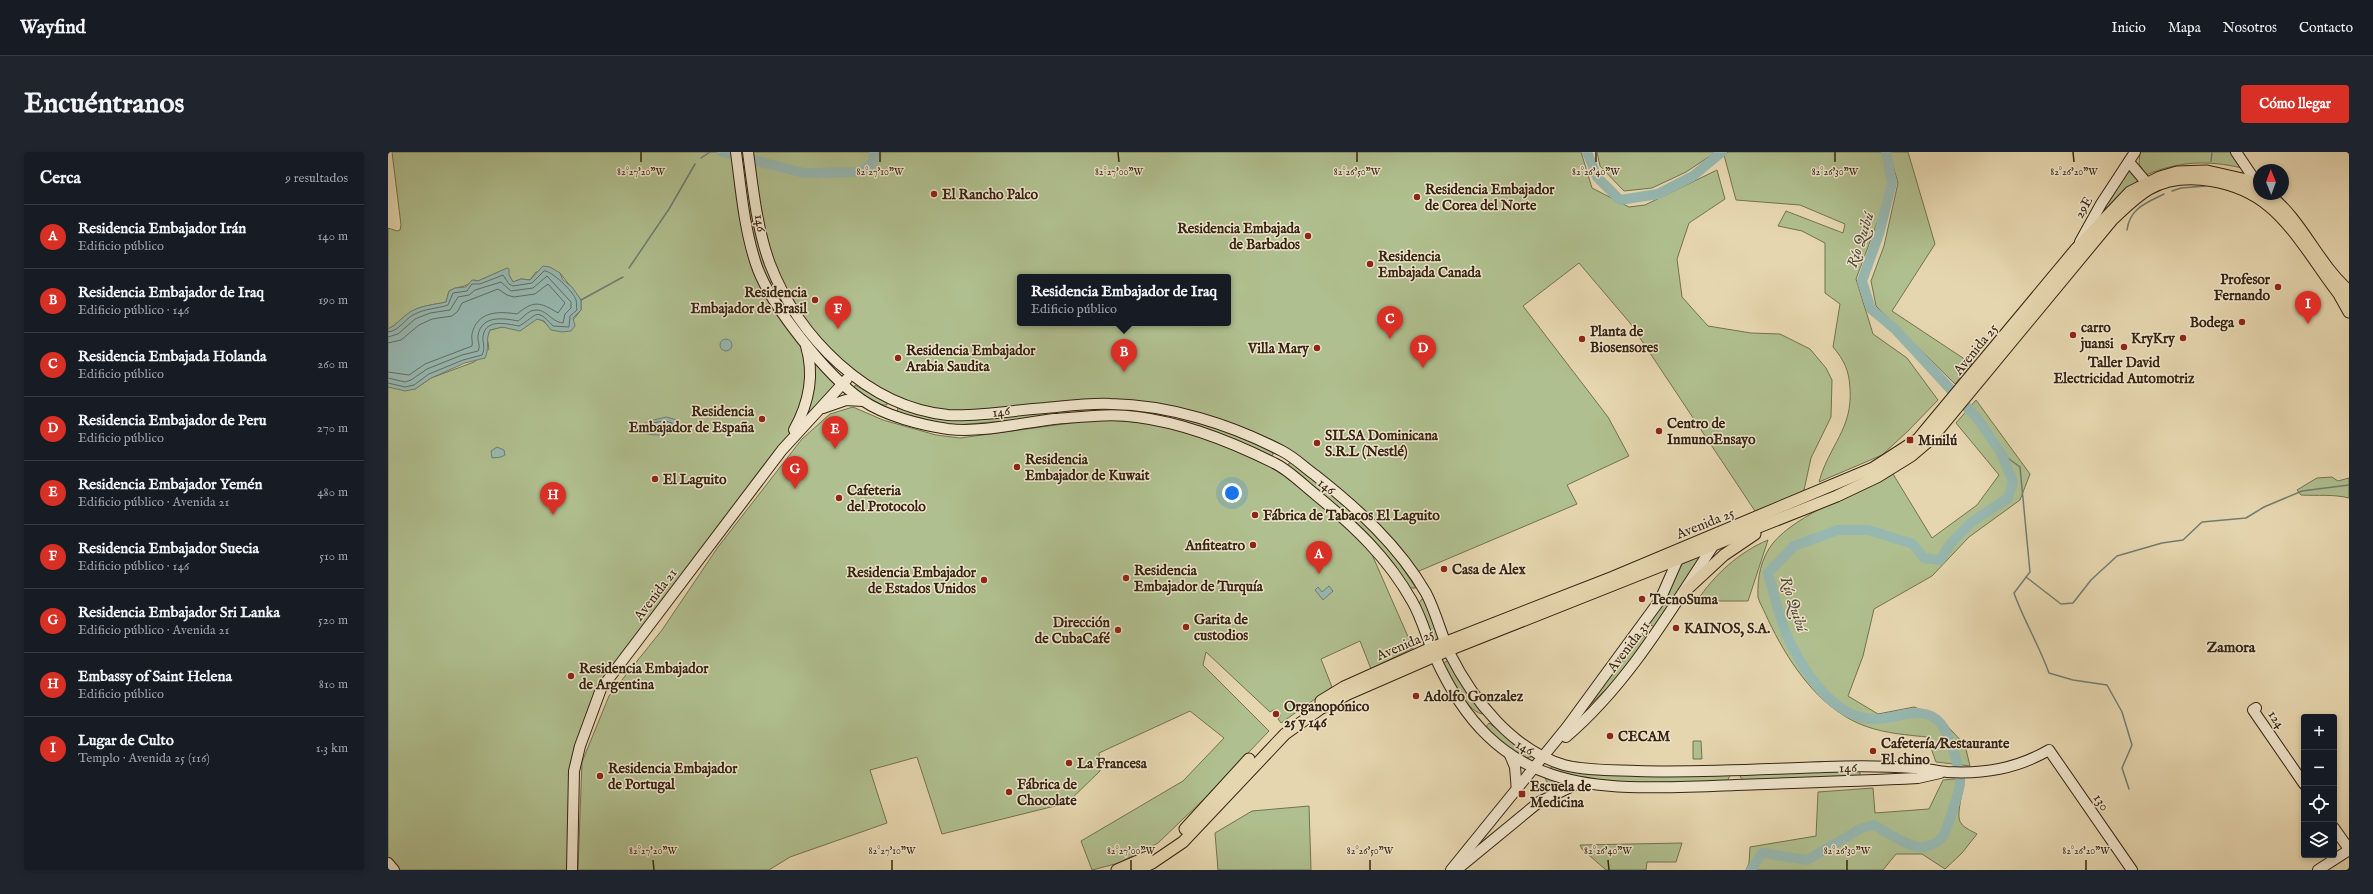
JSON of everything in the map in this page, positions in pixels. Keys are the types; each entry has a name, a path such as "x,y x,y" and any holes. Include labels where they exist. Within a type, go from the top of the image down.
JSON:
{"main road":[{"name":"146","path":"736,152 747,230 757,269 772,298 804,342 842,384 864,401 888,413 950,429 1104,415 1136,416 1170,423 1224,441 1279,465 1360,533 1382,556 1412,601 1433,652 1452,690 1472,718 1492,740 1510,755 1536,768 1579,783 1664,788 1918,778 1946,772 1998,769 2026,763 2049,750"},
{"name":"146","path":"748,152 761,233 771,265 784,291 819,342 851,375 894,402 925,411 952,415 1108,404 1173,411 1224,426 1286,453 1347,501 1390,543 1426,594 1447,646 1463,678 1499,724 1519,741 1547,754 1563,764 1588,770 1656,772 1868,766 1920,768 1946,772"},
{"name":"29E","path":"2076,249 2117,179 2135,152"},
{"path":"2236,152 2253,177"},
{"path":"2129,162 2148,186 2194,179 2216,180 2237,186 2269,206 2282,219 2344,292 2349,312"},
{"name":"Avenida 25","path":"1968,389 2076,249 2115,206 2130,192 2148,186 2177,172 2207,171 2247,180 2253,183"},
{"name":"Avenida 25","path":"1117,870 1148,857 1178,836 1229,779 1280,728 1344,687 1433,652 1873,468 1918,439 1950,410 2097,238 2128,204 2148,186"},
{"path":"2274,200 2292,217 2329,269 2349,301"},
{"path":"782,450 802,415 808,399 810,362 804,342"},
{"name":"Avenida 21","path":"572,870 574,771 580,746 601,689 782,450 851,375"},
{"path":"821,409 846,400 864,401"},
{"path":"888,413 894,402"},
{"name":"Avenida 25","path":"1447,646 1713,546 1877,477 1911,456 1931,439 1950,410"},
{"path":"1170,423 1173,411"},
{"path":"1684,592 1724,555 1756,533 1796,512"},
{"path":"1678,559 1688,546"},
{"name":"Avenida 31","path":"1547,754 1569,734 1621,680 1684,592 1713,546"},
{"name":"Avenida 31","path":"1451,870 1547,754 1660,600 1678,559"},
{"path":"1412,601 1418,593 1426,594"},
{"name":"Avenida 25","path":"1136,870 1152,863 1183,842 1285,734 1348,694 1433,652"},
{"path":"1472,718 1479,720 1485,717 1487,709"},
{"name":"124","path":"2255,709 2301,779"},
{"name":"130","path":"2049,750 2132,870"},
{"path":"1510,755 1515,767 1516,791"},
{"path":"1735,770 1736,785"},
{"path":"1456,870 1539,802 1579,783"},
{"path":"2318,870 2349,850 2337,832"},
{"path":"388,863 394,870"}],"green space":[{"name":"El Laguito","path":"392,152 725,152 725,156 737,159 747,230 771,298 843,385 800,429 601,689 580,746 572,870 394,870 388,863 388,387 415,389 431,378 474,362 489,349 487,337 490,330 502,327 527,326 533,319 541,320 547,325 573,320 581,310 581,300 560,273 536,272 530,280 521,279 513,282 509,275 501,271 478,281 474,280 465,286 449,291 446,302 415,310 388,329 388,228 397,231 400,230 401,225"},
{"path":"739,152 745,152 772,283 766,277 755,245"},
{"path":"748,152 1581,152 1592,188 1629,207 1645,205 1717,170 1725,199 1689,223 1677,259 1682,297 1708,326 1751,333 1780,334 1810,349 1826,368 1832,380 1831,417 1811,458 1804,490 1759,517 1630,323 1579,263 1523,306 1608,417 1629,456 1567,485 1577,504 1412,574 1390,543 1286,453 1225,427 1137,405 952,415 894,402 819,342 771,265"},
{"path":"1597,152 1716,152 1686,172 1652,188 1624,191 1600,166"},
{"path":"1728,152 1886,152 1892,183 1856,279 1873,334 1907,358 1938,400 1882,455 1819,482 1828,457 1844,426 1848,415 1850,402 1850,388 1847,371 1843,361 1833,347 1840,304 1825,293 1825,243 1802,231 1778,226 1786,211 1843,233 1845,224 1800,205 1736,200 1724,155"},
{"path":"1889,152 1908,152 1935,244 1892,311 1972,364 1955,384 1876,306 1871,281 1884,246 1898,183"},
{"path":"2140,152 2230,152 2242,168 2229,165 2194,163 2158,170 2146,175 2139,164"},
{"path":"2130,168 2139,180 2119,196 2097,218"},
{"path":"855,385 887,403 887,405 882,405 854,390"},
{"path":"1976,400 2030,474 2020,500 1969,537 1932,576 1874,609 1863,656 1848,696 1878,714 1914,707 1938,716 1965,745 1970,766 1936,762 1927,737 1873,729 1853,721 1830,706 1807,683 1779,642 1760,603 1758,590 1759,576 1765,555 1773,543 1784,532 1797,522 1829,504 1893,474 1932,538 1977,505 1999,475 1956,423"},
{"path":"853,407 883,420 936,435 960,438 1101,419 1166,425 1224,443 1277,467 1341,519 1370,550 1413,648 1371,669 1360,641 1321,659 1332,687 1281,723 1278,719 1281,715 1275,709 1270,712 1206,652 1203,665 1269,731 1203,800 1158,843 1119,863 1092,870 1081,841 1183,781 1224,738 1190,711 1099,753 1100,771 1067,803 942,834 917,757 870,770 887,823 790,857 769,870 578,870 582,762 609,696 662,630 718,547 802,439 830,414"},
{"path":"898,407 936,417 1045,412 1047,415 1041,418 956,425 943,424 897,412"},
{"path":"1112,408 1163,413 1164,415 1161,417 1060,415 1066,410"},
{"path":"1182,418 1225,431 1272,451 1273,455 1270,457 1178,422"},
{"path":"1289,463 1293,463 1344,504 1387,545 1416,588 1410,588 1390,559 1353,519 1288,468"},
{"path":"2332,477 2338,481 2349,478 2349,498 2301,495 2297,490 2317,478"},
{"path":"1768,540 1748,601 1697,601 1711,582 1728,565 1747,551"},
{"path":"1701,556 1655,627 1648,624 1663,602 1682,564"},
{"path":"1422,599 1425,600 1439,641 1433,642 1419,603"},
{"path":"1641,633 1646,638 1644,643 1617,678 1584,711"},
{"path":"1449,660 1483,710 1482,714 1470,706 1459,692 1443,663"},
{"path":"1489,723 1531,753 1531,757 1525,758 1497,739 1486,727"},
{"path":"1693,741 1701,741 1702,759 1693,759"},
{"path":"1552,766 1728,774 1730,776 1727,781 1634,783 1577,778 1550,769"},
{"path":"1860,771 1860,775 1857,777 1745,781 1740,777 1742,774"},
{"path":"1544,776 1564,785 1551,790"},
{"path":"1964,778 1959,809 1959,820 1964,826 1977,834 1962,853 1945,869 1922,854 1896,854 1883,870 1746,870 1749,863 1750,847 1816,836 1818,792 1873,788 1875,813 1929,809 1943,780"},
{"path":"1309,806 1311,870 1218,870 1215,833 1252,811"},
{"path":"1682,843 1676,862 1647,862 1646,870 1606,870 1582,849 1580,845"}],"water":[{"path":"543,266 550,267 560,273 563,280 572,287 581,300 581,310 573,318 575,326 571,331 562,332 551,330 544,321 537,319 520,331 502,327 490,330 485,358 465,363 431,378 415,389 405,391 388,387 388,329 407,314 423,307 446,302 449,291 455,288 466,287 472,280 478,281 507,268 509,269 509,275 513,282 521,279 530,280"},
{"path":"726,339 730,341 732,345 730,349 726,351 722,349 720,345 722,341"},
{"path":"666,417 677,420 676,431 668,434 653,435 640,430 647,422"},
{"path":"497,447 504,450 505,455 492,458 491,451"},
{"path":"1329,586 1333,591 1323,600 1315,590 1318,587 1322,592"}],"waterway":[{"path":"701,158 710,152"},
{"name":"Río Quibú","path":"722,152 804,173 862,172 873,162 874,152"},
{"name":"Río Quibú","path":"1587,152 1597,177 1620,200 1658,194 1693,176 1722,152"},
{"name":"Río Quibú","path":"1751,870 1762,853 1807,860 1862,828 1874,825 1913,846 1925,847 1930,845 1937,842 1943,836 1953,810 1960,784 1957,762 1948,736 1941,724 1934,717 1916,713 1888,718 1870,719 1857,716 1845,710 1824,693 1806,671 1785,631 1768,573 1794,546 1838,530 1868,530 1913,544 1924,558 1940,560 1951,543 1973,521 2008,498 2013,482 2001,453 1977,418 1896,330 1871,309 1862,281 1879,234 1892,183 1886,152"},
{"path":"2211,161 2212,152"},
{"path":"629,268 669,209 695,164"},
{"path":"2172,191 2181,188 2205,186"},
{"path":"2127,230 2135,211 2164,194"},
{"path":"581,300 623,277"},
{"path":"2001,453 2020,467 2030,572 2014,593 2049,673 2073,680 2107,685 2122,712 2132,745 2122,768 2129,789"},
{"path":"2026,577 2061,604 2073,603 2091,580 2117,556 2162,543 2183,540 2202,522 2246,518 2264,507 2302,491 2349,485"}],"place":[{"name":"El Rancho Palco","path":"934,194"},
{"name":"Residencia Embajador de Corea del Norte","path":"1417,197"},
{"name":"Residencia Embajada de Barbados","path":"1308,236"},
{"name":"Residencia Embajada Canada","path":"1370,264"},
{"name":"Profesor Fernando","path":"2278,287"},
{"name":"Residencia Embajador de Brasil","path":"815,300"},
{"name":"Bodega","path":"2242,322"},
{"name":"Lugar de Culto","path":"2308,324"},
{"name":"Residencia Embajador Suecia","path":"838,329"},
{"name":"carro juansi","path":"2073,335"},
{"name":"KryKry","path":"2183,338"},
{"name":"Residencia Embajada Holanda","path":"1390,339"},
{"name":"Planta de Biosensores","path":"1582,339"},
{"name":"Taller David Electricidad Automotriz","path":"2124,347"},
{"name":"Villa Mary","path":"1317,348"},
{"name":"Residencia Embajador Arabia Saudita","path":"898,358"},
{"name":"Residencia Embajador de Peru","path":"1423,368"},
{"name":"Residencia Embajador de Iraq","path":"1124,372"},
{"name":"Residencia Embajador de España","path":"762,419"},
{"name":"Centro de InmunoEnsayo","path":"1659,431"},
{"name":"Minilú","path":"1910,440"},
{"name":"SILSA Dominicana S.R.L (Nestlé)","path":"1317,443"},
{"name":"Residencia Embajador Yemén","path":"835,449"},
{"name":"Residencia Embajador de Kuwait","path":"1017,467"},
{"name":"El Laguito","path":"655,479"},
{"name":"Residencia Embajador Sri Lanka","path":"795,489"},
{"name":"Cafeteria del Protocolo","path":"839,498"},
{"name":"Embassy of Saint Helena","path":"553,515"},
{"name":"Fábrica de Tabacos El Laguito","path":"1255,515"},
{"name":"Anfiteatro","path":"1253,545"},
{"name":"Casa de Alex","path":"1444,569"},
{"name":"Residencia Embajador Irán","path":"1319,574"},
{"name":"Residencia Embajador de Turquía","path":"1126,578"},
{"name":"Residencia Embajador de Estados Unidos","path":"984,580"},
{"name":"TecnoSuma","path":"1642,599"},
{"name":"Garita de custodios","path":"1186,627"},
{"name":"KAINOS, S.A.","path":"1676,628"},
{"name":"Dirección de CubaCafé","path":"1118,630"},
{"name":"Residencia Embajador de Argentina","path":"571,676"},
{"name":"Adolfo Gonzalez","path":"1416,696"},
{"name":"Organopónico 25 y 146","path":"1276,714"},
{"name":"CECAM","path":"1610,736"},
{"name":"Cafetería/Restaurante El chino","path":"1873,751"},
{"name":"La Francesa","path":"1069,763"},
{"name":"Residencia Embajador de Portugal","path":"600,776"},
{"name":"Fábrica de Chocolate","path":"1009,792"},
{"name":"Escuela de Medicina","path":"1522,794"}],"district":[{"name":"Zamora","path":"2231,647"}]}
